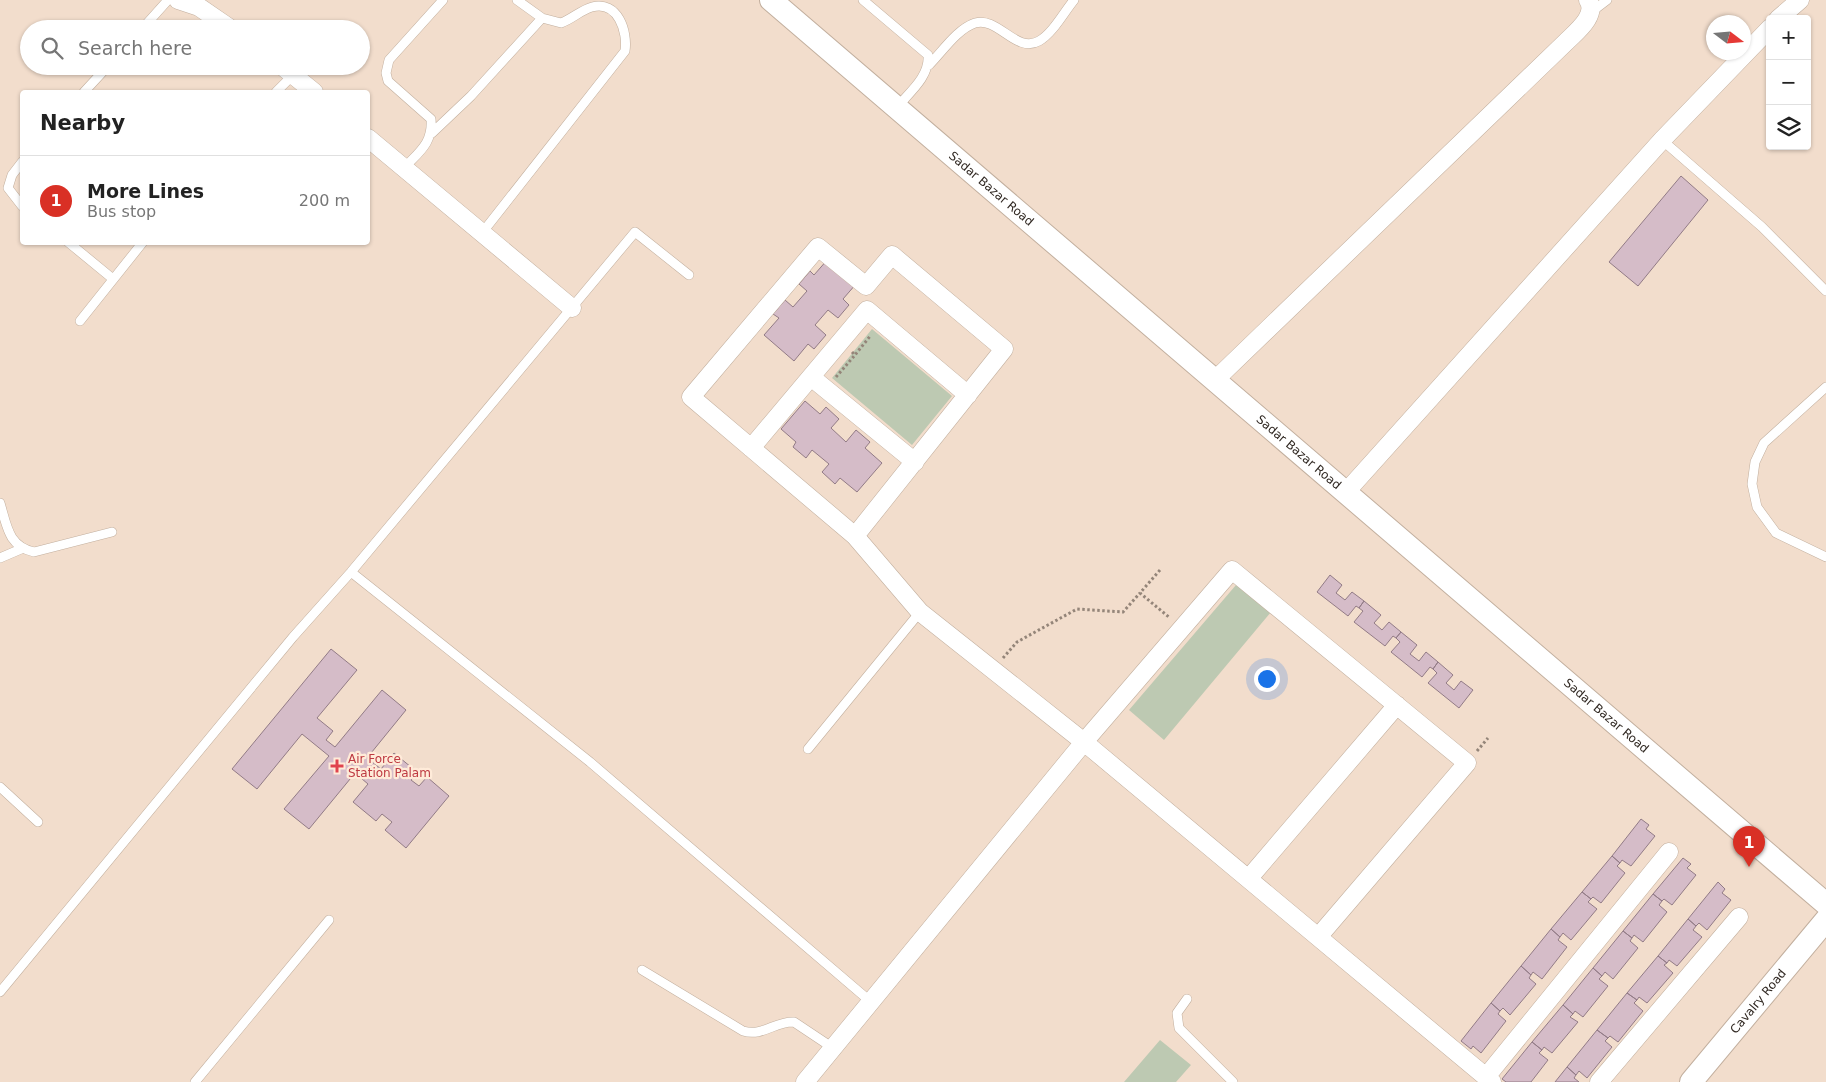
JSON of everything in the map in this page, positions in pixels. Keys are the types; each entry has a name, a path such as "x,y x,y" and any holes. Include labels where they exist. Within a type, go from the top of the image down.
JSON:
{"street":[{"path":"178,0 199,7 217,20"},
{"name":"Sadar Bazar Road","path":"772,0 1826,904"},
{"path":"1783,15 1800,0"},
{"path":"1215,380 1567,41 1586,22 1588,7"},
{"path":"1346,492 1662,140 1766,32"},
{"path":"292,75 311,90"},
{"path":"370,140 572,308"},
{"path":"866,286 818,247 692,397 855,536 920,612 1084,742 1489,1079 1669,852"},
{"path":"751,448 867,310 866,286 892,255 1004,349 855,536"},
{"path":"867,310 968,394"},
{"path":"812,377 915,462"},
{"path":"805,1082 1084,742 1232,570 1467,763 1319,936"},
{"path":"1249,878 1397,705"},
{"path":"1599,1082 1739,917"},
{"name":"Cavalry Road","path":"1691,1082 1826,920"}],"lane":[{"path":"150,20 168,0"},
{"path":"432,133 431,120 388,81 386,73 389,60 443,0"},
{"path":"482,233 625,51 625,27 617,16 605,6 595,6 586,9 561,23 542,18 518,0"},
{"path":"863,0 923,49 928,55 929,65"},
{"path":"897,107 926,73 929,65 965,28 976,23 986,22 1019,41 1028,44 1038,42 1074,0"},
{"path":"1588,7 1607,0"},
{"path":"404,168 425,146 432,133 471,96 542,18"},
{"path":"86,90 100,75"},
{"path":"277,90 285,75"},
{"path":"1662,140 1762,228 1826,291"},
{"path":"20,165 12,175 8,188 20,203"},
{"path":"0,992 293,637 351,572 635,232 689,275"},
{"path":"72,245 113,280"},
{"path":"80,321 141,245"},
{"path":"1826,387 1764,444 1755,462 1752,484 1757,507 1776,533 1826,557"},
{"path":"0,503 12,540 21,549 34,552 112,532"},
{"path":"0,558 21,549"},
{"path":"351,572 590,762 871,1002"},
{"path":"808,749 920,612"},
{"path":"0,786 38,822"},
{"path":"194,1082 329,920"},
{"path":"642,970 743,1031 760,1033 777,1024 794,1022 833,1048"},
{"path":"1187,999 1177,1013 1179,1028 1233,1082"}],"path":[{"path":"843,384 836,378 872,334 879,340"},
{"path":"840,342 855,355"},
{"path":"993,669 1017,642 1077,609 1123,612 1160,570"},
{"path":"1140,593 1182,628"}],"green space":[{"path":"872,329 952,396 912,445 832,378"},
{"path":"1236,585 1271,612 1164,740 1129,710"},
{"path":"1160,1040 1191,1065 1176,1082 1124,1082"}],"building":[{"path":"1681,176 1708,200 1638,286 1609,262"},
{"path":"828,259 856,284 843,299 849,305 838,318 828,310 815,325 826,335 814,349 808,344 794,361 764,335 779,318 773,314 785,300 793,307 807,291 799,284 810,271 814,275"},
{"path":"805,401 820,414 826,407 839,419 831,428 846,442 856,430 870,442 865,448 882,463 857,492 840,478 835,484 822,472 829,464 812,450 806,458 793,447 796,442 781,429"},
{"path":"1330,575 1342,585 1336,593 1345,600 1352,592 1364,601 1359,608 1356,606 1348,616 1317,592"},
{"path":"1364,601 1381,615 1374,623 1382,630 1389,622 1401,632 1396,638 1393,636 1385,646 1354,622 1363,611 1359,608"},
{"path":"1401,632 1417,645 1410,654 1419,661 1426,652 1438,662 1433,669 1430,667 1422,677 1391,652 1400,642 1396,638"},
{"path":"331,649 357,670 317,718 333,731 326,740 335,747 382,690 406,710 367,758 381,769 394,753 417,772 411,780 419,786 427,777 449,796 406,848 385,830 392,822 382,814 376,821 353,802 368,784 355,773 309,829 284,809 329,756 302,734 257,789 232,769"},
{"path":"1438,662 1453,675 1446,683 1454,690 1461,681 1473,690 1459,708 1428,683 1437,673 1433,669"},
{"path":"1641,819 1649,825 1646,829 1655,836 1631,866 1622,860 1620,863 1612,856"},
{"path":"1612,856 1620,863 1617,866 1625,873 1601,903 1593,897 1591,899 1582,892"},
{"path":"1683,858 1691,864 1687,868 1696,875 1672,905 1664,899 1662,901 1653,894"},
{"path":"1718,882 1725,889 1722,893 1731,900 1707,930 1699,923 1696,926 1688,919"},
{"path":"1582,892 1591,899 1588,902 1597,909 1571,940 1563,933 1560,937 1551,929"},
{"path":"1653,894 1662,901 1659,905 1667,912 1643,942 1634,935 1632,938 1623,931"},
{"path":"1688,919 1696,926 1693,930 1702,937 1677,966 1669,960 1667,963 1658,956"},
{"path":"1551,929 1560,937 1558,940 1567,947 1542,979 1533,972 1531,975 1521,966"},
{"path":"1623,931 1632,938 1630,941 1638,948 1613,979 1605,972 1602,976 1593,968"},
{"path":"1658,956 1667,963 1664,965 1673,973 1647,1003 1639,997 1637,1000 1627,993"},
{"path":"1521,966 1531,975 1529,978 1536,984 1510,1015 1503,1008 1500,1011 1491,1003"},
{"path":"1593,968 1602,976 1599,979 1608,986 1583,1017 1575,1011 1573,1014 1563,1005"},
{"path":"1627,993 1637,1000 1634,1003 1643,1011 1618,1042 1597,1030"},
{"path":"1491,1003 1500,1011 1498,1014 1506,1021 1481,1053 1473,1046 1471,1049 1461,1041"},
{"path":"1563,1005 1573,1014 1570,1017 1578,1022 1552,1053 1544,1047 1542,1050 1532,1042"},
{"path":"1597,1030 1608,1038 1605,1041 1612,1047 1587,1078 1579,1071 1576,1075 1567,1067"},
{"path":"1532,1042 1542,1050 1539,1053 1548,1060 1531,1082 1506,1082 1502,1079"},
{"path":"1567,1067 1576,1075 1574,1078 1579,1082 1555,1082"}],"place":[{"name":"Air Force Station Palam","path":"337,766"},
{"name":"More Lines","path":"1749,867"}]}
